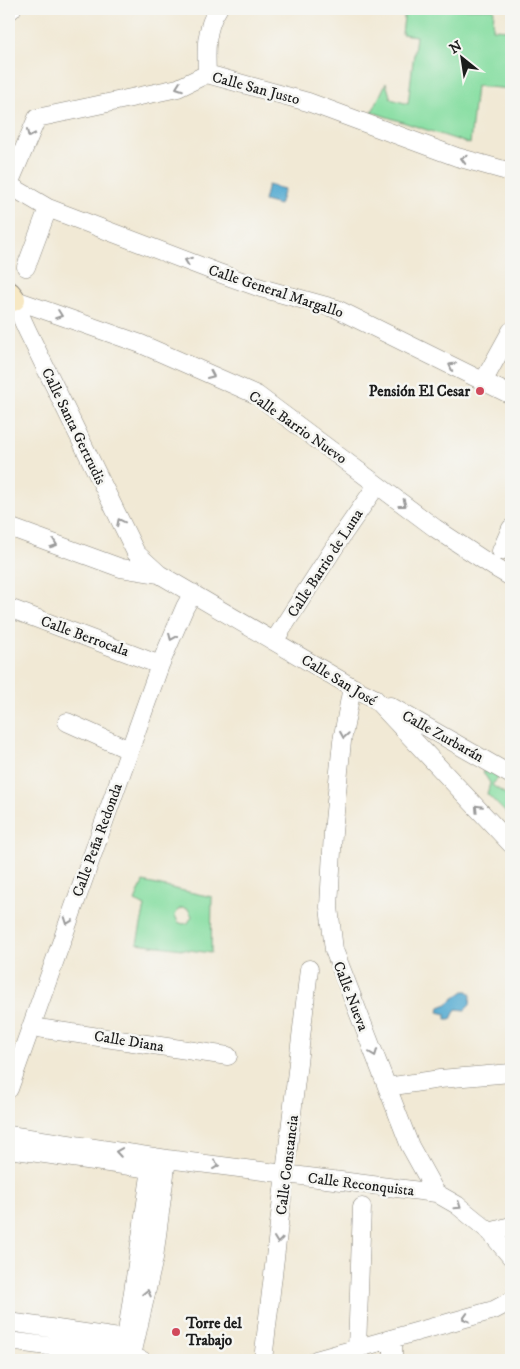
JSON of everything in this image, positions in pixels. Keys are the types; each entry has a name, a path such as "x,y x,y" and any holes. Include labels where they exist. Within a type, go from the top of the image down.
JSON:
{"street":[{"path":"207,74 206,44 214,15 218,9"},
{"name":"Calle San Justo","path":"9,185 37,118 178,88 207,74 308,102 457,157 511,172"},
{"name":"Calle General Margallo","path":"9,185 48,208 261,288 337,309 511,395"},
{"path":"26,267 48,208"},
{"name":"Calle Barrio Nuevo","path":"10,298 141,344 257,395 435,528 511,576"},
{"name":"Calle Santa Gertrudis","path":"10,298 136,553 159,574"},
{"path":"483,382 511,330"},
{"name":"Calle Barrio de Luna","path":"274,641 343,534 378,485"},
{"path":"9,527 121,568 159,574"},
{"path":"501,551 511,528"},
{"path":"121,568 129,566 134,560 136,553"},
{"name":"Calle San José","path":"159,574 374,698 511,844"},
{"name":"Calle Peña Redonda","path":"9,1089 160,665 193,593"},
{"name":"Calle Berrocala","path":"9,608 160,665"},
{"name":"Calle Nueva","path":"352,687 342,741 333,832 329,907 334,950 410,1146 436,1193"},
{"name":"Calle Zurbarán","path":"374,698 511,774"},
{"path":"67,722 129,750"},
{"name":"Calle Constancia","path":"263,1360 309,969"},
{"name":"Calle Diana","path":"31,1027 228,1056"},
{"path":"387,1087 440,1079 511,1073"},
{"name":"Calle Reconquista","path":"9,1134 167,1159 436,1193"},
{"path":"9,1149 151,1169 126,1339 9,1322"},
{"path":"9,1341 135,1359 154,1258 167,1159"},
{"path":"436,1193 457,1205 490,1232 511,1257"},
{"path":"357,1349 362,1207"},
{"path":"490,1232 511,1226"},
{"path":"316,1360 494,1310 511,1301"},
{"path":"393,1339 393,1360"}],"green space":[{"path":"405,9 494,9 493,29 511,30 511,89 476,86 470,144 372,112 386,83 391,99 408,104 416,36 402,34"},
{"path":"486,769 499,777 492,785 511,798 511,818 487,794 490,783 483,772"},
{"path":"143,882 212,897 211,953 137,943 145,906 135,901","holes":["182,908 188,909 192,916 188,923 178,922 175,915 178,910"]}],"water":[{"path":"268,185 284,189 279,205 264,201"},
{"path":"464,991 468,991 471,995 470,1005 465,1010 456,1009 451,1019 446,1019 446,1014 438,1012 440,1007"}],"place":[{"name":"Pensión El Cesar","path":"480,391"},
{"name":"Torre del Trabajo","path":"176,1332"}]}
